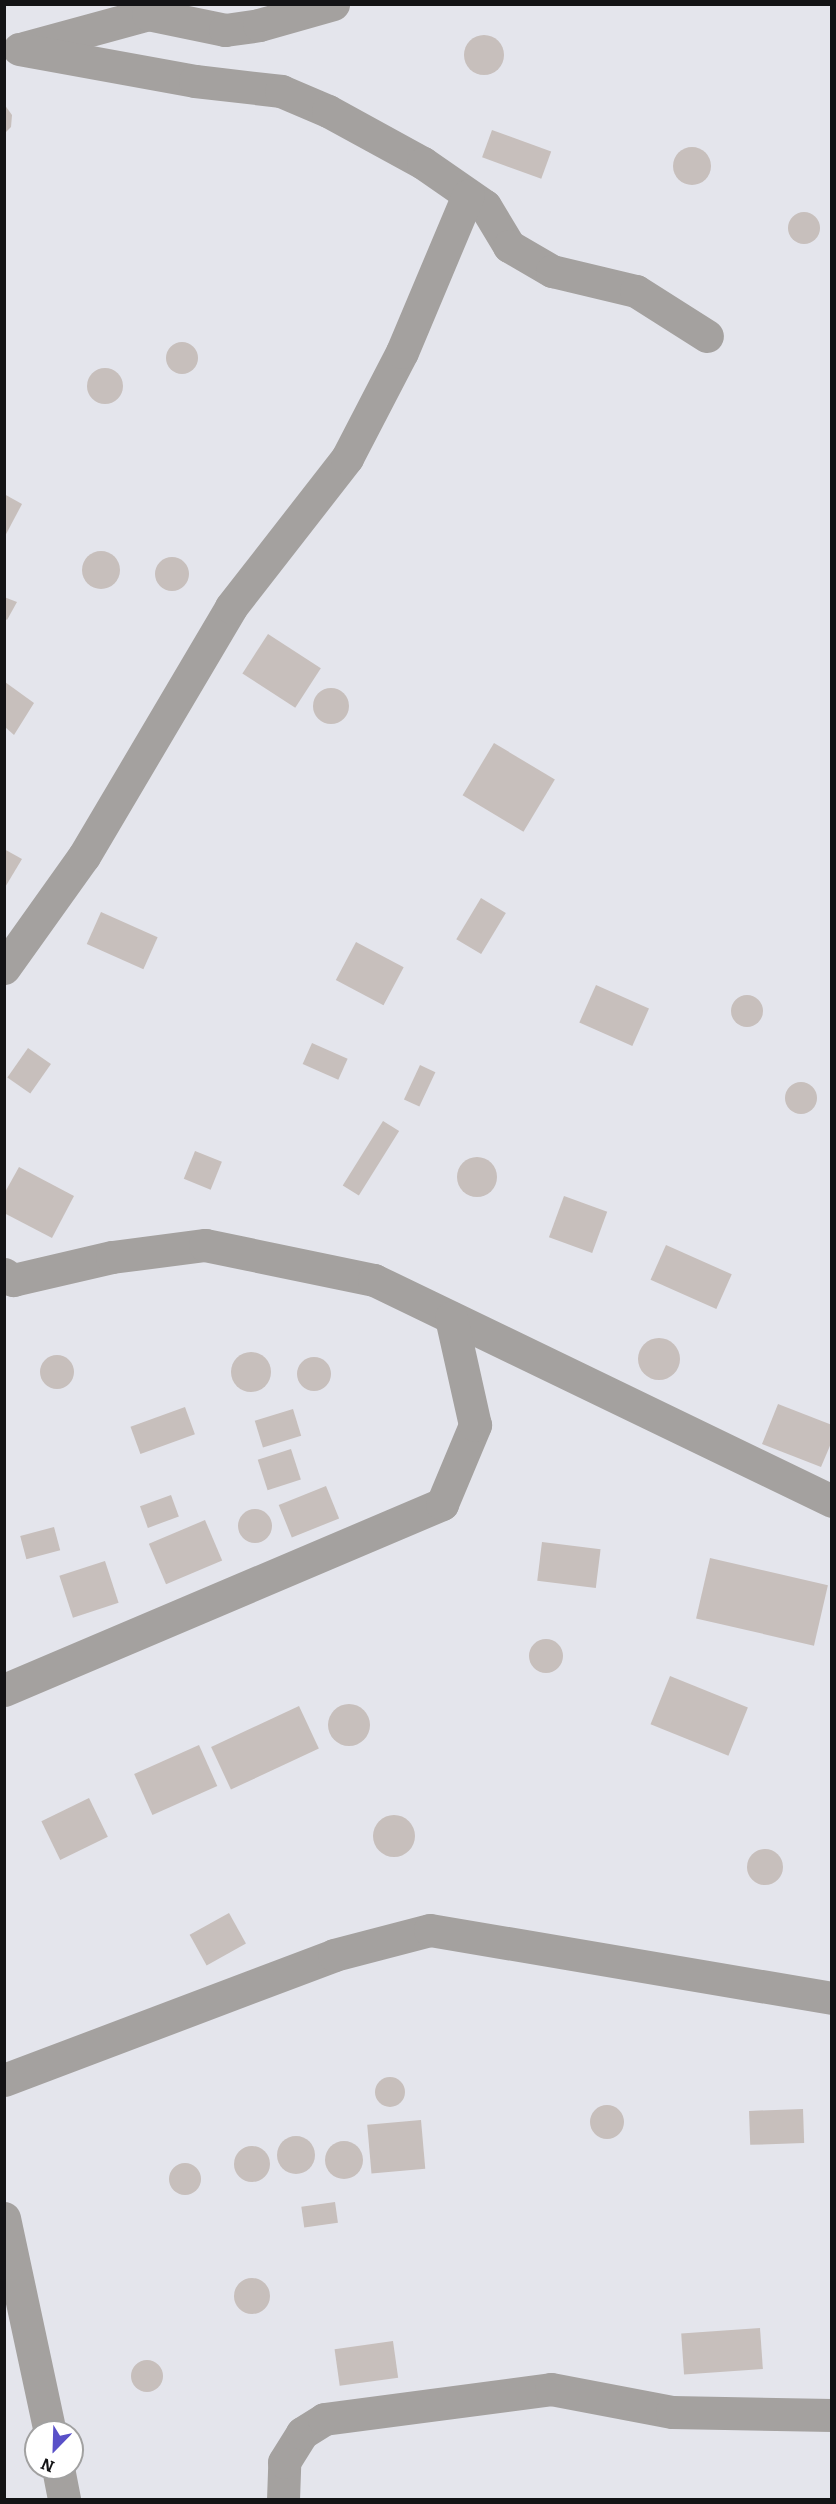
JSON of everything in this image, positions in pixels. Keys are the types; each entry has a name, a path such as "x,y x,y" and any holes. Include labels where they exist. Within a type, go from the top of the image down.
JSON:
{"street":[{"path":"12,49 148,14 225,30 259,25 333,4"},
{"path":"12,49 195,81 281,91 328,111 423,163 484,206 509,246 552,271 636,291 707,336"},
{"path":"4,968 84,856 231,608 347,458 402,352 468,195"},
{"path":"4,1274 13,1280 112,1257 205,1245 374,1280 831,1501"},
{"path":"4,1690 442,1504 475,1425 451,1318"},
{"path":"4,2080 334,1955 430,1930 831,1998"},
{"path":"4,2218 47,2420"},
{"path":"283,2499 284,2462 302,2433 324,2419 551,2390 672,2412 831,2415"},
{"path":"60,2480 64,2499"}],"building":[{"path":"484,35 498,41 504,55 498,69 484,75 470,69 464,55 470,41"},
{"path":"4,104 12,115 11,127 4,134"},
{"path":"492,130 551,152 541,179 482,157"},
{"path":"692,147 705,153 711,166 705,179 692,185 679,179 673,166 679,153"},
{"path":"804,212 816,216 820,228 816,240 804,244 792,240 788,228 792,216"},
{"path":"182,342 193,347 198,358 193,369 182,374 171,369 166,358 171,347"},
{"path":"105,368 118,373 123,386 118,399 105,404 92,399 87,386 92,373"},
{"path":"4,494 22,504 4,538"},
{"path":"101,551 114,557 120,570 114,583 101,589 88,583 82,570 88,557"},
{"path":"172,557 184,562 189,574 184,586 172,591 160,586 155,574 160,562"},
{"path":"4,597 17,602 7,620 4,618"},
{"path":"268,634 321,668 295,708 242,673"},
{"path":"5,682 34,703 14,735 5,727"},
{"path":"331,688 344,693 349,706 344,719 331,724 318,719 313,706 318,693"},
{"path":"494,743 555,780 523,832 463,795"},
{"path":"4,849 22,859 4,889"},
{"path":"481,898 506,913 481,954 456,939"},
{"path":"101,912 158,937 143,969 87,944"},
{"path":"356,942 404,967 383,1005 336,980"},
{"path":"596,985 649,1009 632,1046 579,1022"},
{"path":"747,995 758,1000 763,1011 758,1022 747,1027 736,1022 731,1011 736,1000"},
{"path":"312,1043 348,1059 338,1080 303,1064"},
{"path":"28,1048 51,1064 30,1094 7,1077"},
{"path":"420,1065 435,1072 419,1107 404,1099"},
{"path":"801,1082 812,1087 817,1098 812,1109 801,1114 790,1109 785,1098 790,1087"},
{"path":"383,1121 399,1131 359,1196 343,1185"},
{"path":"195,1151 222,1162 211,1190 184,1179"},
{"path":"477,1157 485,1158 491,1163 496,1169 496,1185 491,1191 485,1196 477,1197 469,1196 463,1191 458,1185 457,1177 458,1169 463,1163 469,1158"},
{"path":"19,1167 74,1196 52,1238 4,1213 4,1194"},
{"path":"564,1196 607,1212 592,1253 549,1237"},
{"path":"666,1245 732,1274 716,1309 651,1280"},
{"path":"659,1338 667,1339 674,1344 679,1351 679,1367 674,1374 667,1379 659,1380 651,1379 644,1374 639,1367 638,1359 639,1351 644,1344 651,1339"},
{"path":"251,1352 265,1358 271,1372 265,1386 251,1392 237,1386 231,1372 237,1358"},
{"path":"57,1355 69,1360 74,1372 69,1384 57,1389 45,1384 40,1372 45,1360"},
{"path":"314,1357 326,1362 331,1374 326,1386 314,1391 302,1386 297,1374 302,1362"},
{"path":"778,1404 832,1425 832,1441 821,1467 762,1444"},
{"path":"185,1407 195,1434 140,1454 130,1427"},
{"path":"293,1409 301,1436 263,1447 255,1421"},
{"path":"291,1449 301,1479 268,1490 258,1460"},
{"path":"326,1486 339,1518 292,1538 279,1505"},
{"path":"171,1495 179,1517 148,1528 140,1506"},
{"path":"255,1509 267,1514 272,1526 267,1538 255,1543 243,1538 238,1526 243,1514"},
{"path":"205,1520 222,1561 166,1584 149,1544"},
{"path":"54,1527 60,1550 26,1559 20,1536"},
{"path":"542,1542 601,1549 596,1588 537,1581"},
{"path":"710,1558 828,1585 814,1646 696,1618"},
{"path":"105,1561 119,1603 73,1618 59,1576"},
{"path":"546,1639 558,1644 563,1656 558,1668 546,1673 534,1668 529,1656 534,1644"},
{"path":"670,1676 748,1707 728,1756 651,1724"},
{"path":"349,1704 364,1710 370,1725 364,1740 349,1746 334,1740 328,1725 334,1710"},
{"path":"299,1706 319,1749 231,1790 211,1747"},
{"path":"199,1745 217,1786 152,1815 134,1774"},
{"path":"89,1798 108,1837 60,1860 41,1821"},
{"path":"394,1815 409,1821 415,1836 409,1851 394,1857 379,1851 373,1836 379,1821"},
{"path":"765,1849 778,1854 783,1867 778,1880 765,1885 752,1880 747,1867 752,1854"},
{"path":"229,1913 246,1944 207,1965 190,1935"},
{"path":"390,2077 401,2081 405,2092 401,2103 390,2107 379,2103 375,2092 379,2081"},
{"path":"607,2105 619,2110 624,2122 619,2134 607,2139 595,2134 590,2122 595,2110"},
{"path":"803,2109 804,2143 750,2145 749,2111"},
{"path":"421,2120 425,2169 371,2174 367,2125"},
{"path":"296,2136 309,2142 315,2155 309,2168 296,2174 283,2168 277,2155 283,2142"},
{"path":"344,2141 357,2147 363,2160 357,2173 344,2179 331,2173 325,2160 331,2147"},
{"path":"252,2146 265,2151 270,2164 265,2177 252,2182 239,2177 234,2164 239,2151"},
{"path":"185,2163 197,2167 201,2179 197,2191 185,2195 173,2191 169,2179 173,2167"},
{"path":"335,2202 338,2223 304,2228 301,2207"},
{"path":"252,2278 265,2283 270,2296 265,2309 252,2314 239,2309 234,2296 239,2283"},
{"path":"760,2328 763,2369 684,2374 681,2334"},
{"path":"393,2341 398,2378 340,2386 335,2349"},
{"path":"147,2360 159,2364 163,2376 159,2388 147,2392 135,2388 131,2376 135,2364"}]}
